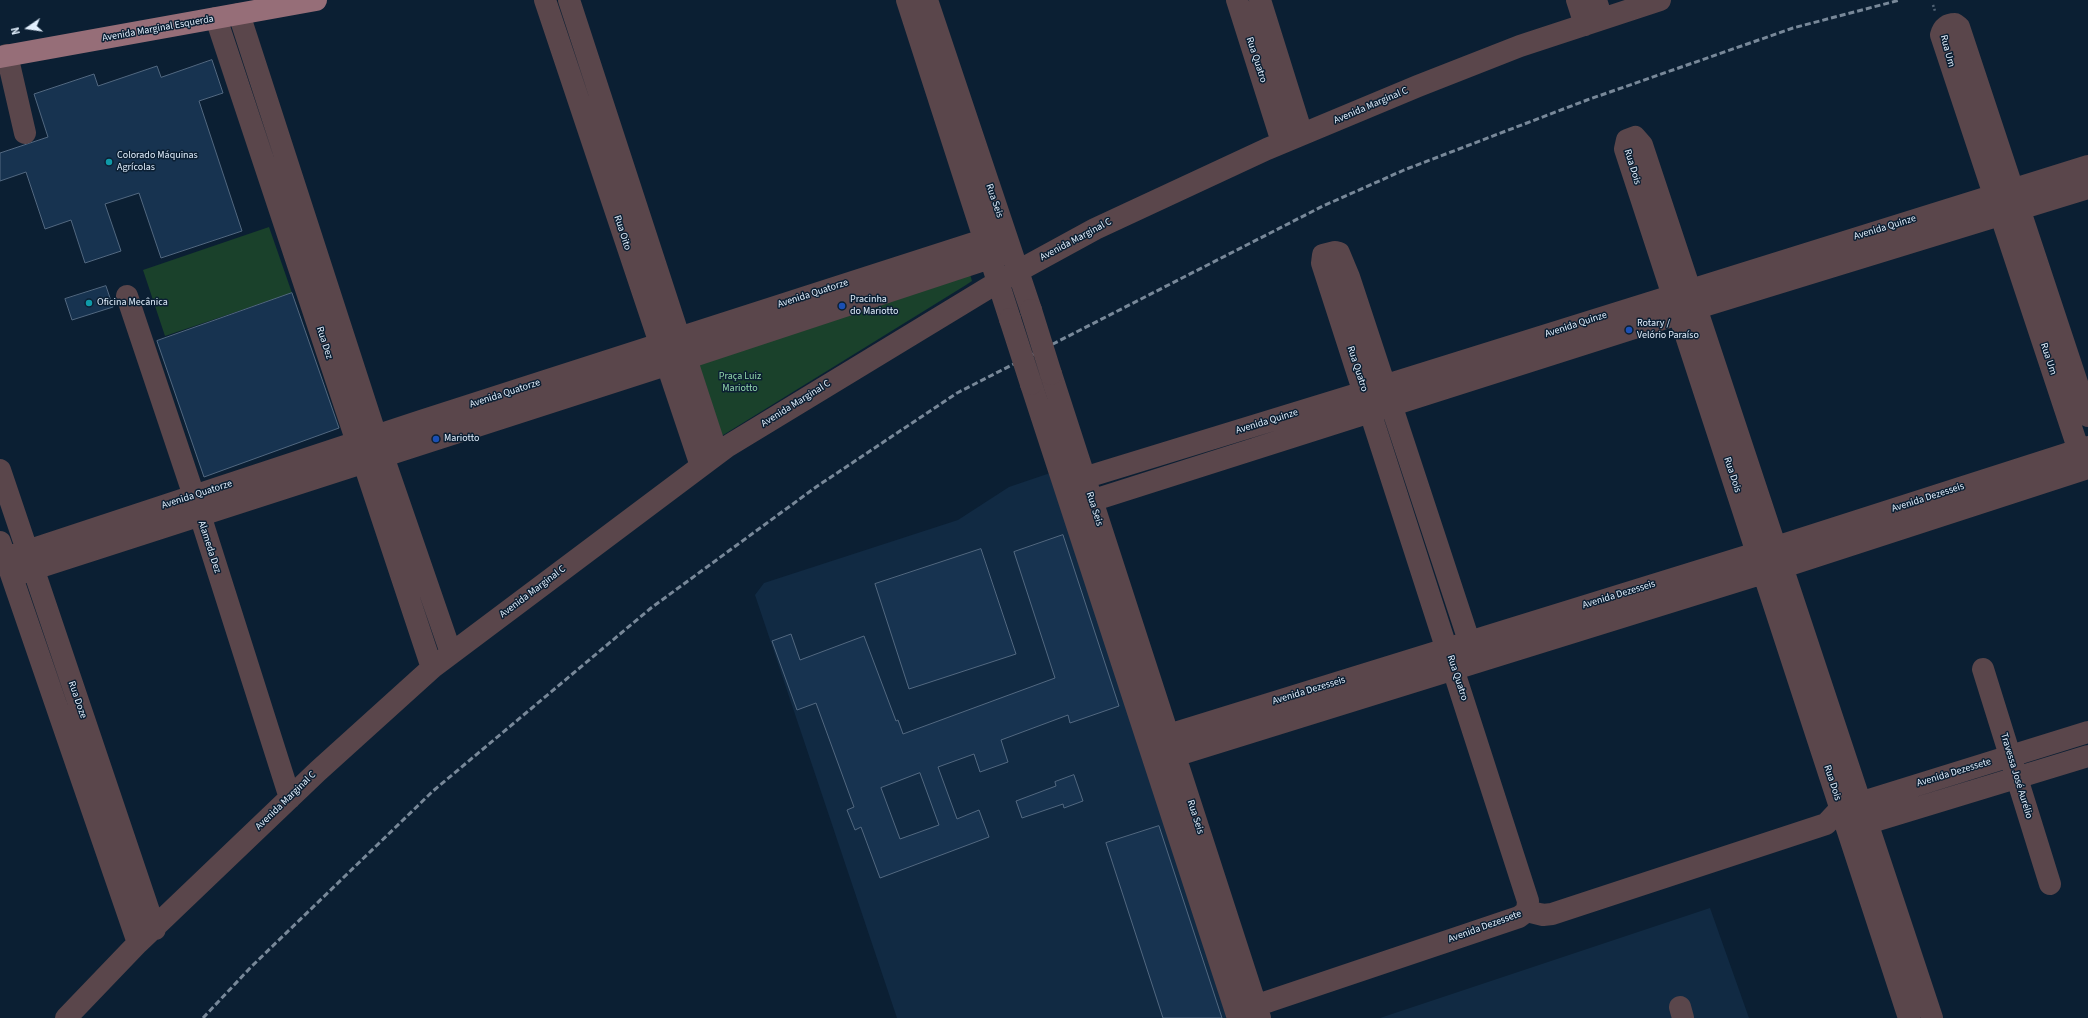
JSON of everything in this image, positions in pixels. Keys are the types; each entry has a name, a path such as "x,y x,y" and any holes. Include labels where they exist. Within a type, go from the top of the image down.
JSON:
{"main road":[{"name":"Avenida Marginal Esquerda","path":"4,56 316,0"}],"street":[{"name":"Rua Oito","path":"545,0 673,351 709,460"},
{"name":"Rua Oito","path":"569,0 673,351"},
{"name":"Rua Seis","path":"907,0 1031,384 1074,481 1082,504 1245,1006"},
{"name":"Rua Seis","path":"927,0 1051,374 1074,481"},
{"name":"Rua Quatro","path":"1237,0 1282,142"},
{"path":"1260,0 1302,134"},
{"path":"1577,0 1594,15"},
{"name":"Avenida Marginal C","path":"66,1018 138,943 155,929 290,798 432,668 709,460 803,400 998,282 1095,229 1282,142 1594,15 1660,0"},
{"name":"Rua Dez","path":"239,14 370,449 432,668"},
{"name":"Rua Dez","path":"216,18 370,449 451,653"},
{"name":"Rua Um","path":"2003,192 1959,27 1955,24 1948,25 1942,30 1941,35 2003,192 2088,416"},
{"path":"4,56 25,133"},
{"name":"Rua Dois","path":"1685,301 1625,149 1627,140 1630,138 1635,138 1642,145 1685,301 1770,560 1861,803 1932,1018"},
{"name":"Avenida Quinze","path":"1082,504 1367,402 1685,301 2003,192 2088,166"},
{"name":"Avenida Quinze","path":"1685,301 2010,212 2088,188"},
{"name":"Rua Um","path":"2010,212 2085,463"},
{"name":"Avenida Quatorze","path":"6,559 30,561 1008,242"},
{"name":"Rua Quatro","path":"1476,662 1388,395 1339,280 1367,402 1528,901 1527,912"},
{"name":"Alameda Dez","path":"127,296 197,506 290,798"},
{"name":"Avenida Quinze","path":"1074,481 1367,402"},
{"name":"Avenida Dezesseis","path":"1165,759 1476,662 1770,560 2085,463"},
{"name":"Rua Doze","path":"0,470 155,929"},
{"path":"6,559 138,943"},
{"name":"Rua Dois","path":"1770,560 1838,821 1909,1018"},
{"name":"Avenida Dezesseis","path":"1158,738 1469,641 1770,560"},
{"name":"Travessa José Aurélio","path":"1983,669 2050,884"},
{"name":"Avenida Dezessete","path":"1245,1006 1519,917 1527,912 1543,915 1552,914 1838,821 1861,803 2088,732"},
{"name":"Avenida Dezessete","path":"1838,821 1868,824 2088,756"}],"shaded area":[{"path":"1059,470 1238,1018 897,1018 755,595 764,583 958,520 1009,487"},
{"path":"1710,908 1749,1018 1380,1018"}],"green space":[{"path":"269,227 292,293 165,336 143,270"},
{"name":"Praça Luiz Mariotto","path":"970,274 972,281 966,285 720,437 693,360"}],"building":[{"name":"Colorado Máquinas Agrícolas","path":"212,60 223,93 199,101 242,231 161,258 139,193 105,204 121,251 85,263 71,220 45,229 26,172 0,181 0,153 48,137 34,94 94,74 98,86 157,66 161,77"},
{"name":"Oficina Mecânica","path":"106,286 113,307 72,320 65,299"},
{"path":"292,293 339,428 204,477 157,341"},
{"path":"1063,535 1119,706 1070,723 1068,715 1001,740 1008,762 980,772 974,754 938,767 957,819 979,810 989,837 880,878 861,827 855,830 847,810 854,807 816,703 797,710 772,641 791,634 800,660 864,636 896,721 898,720 903,734 1055,678 1014,552","holes":["920,773 939,825 900,839 881,788"]},
{"path":"981,549 1016,654 909,689 875,584"},
{"path":"1074,775 1083,801 1064,808 1063,804 1022,818 1016,801 1056,786 1055,782"},
{"path":"1159,826 1222,1018 1163,1018 1106,843"}],"railway":[{"path":"203,1018 251,967 433,791 651,608 816,487 957,393 1323,206 1404,170 1587,100 1793,28 1900,0"}],"place":[{"name":"Colorado Máquinas Agrícolas","path":"109,162"},
{"name":"Oficina Mecânica","path":"89,303"},
{"name":"Pracinha do Mariotto","path":"842,306"},
{"name":"Rotary / Velório Paraíso","path":"1629,330"},
{"name":"Mariotto","path":"436,439"}]}
